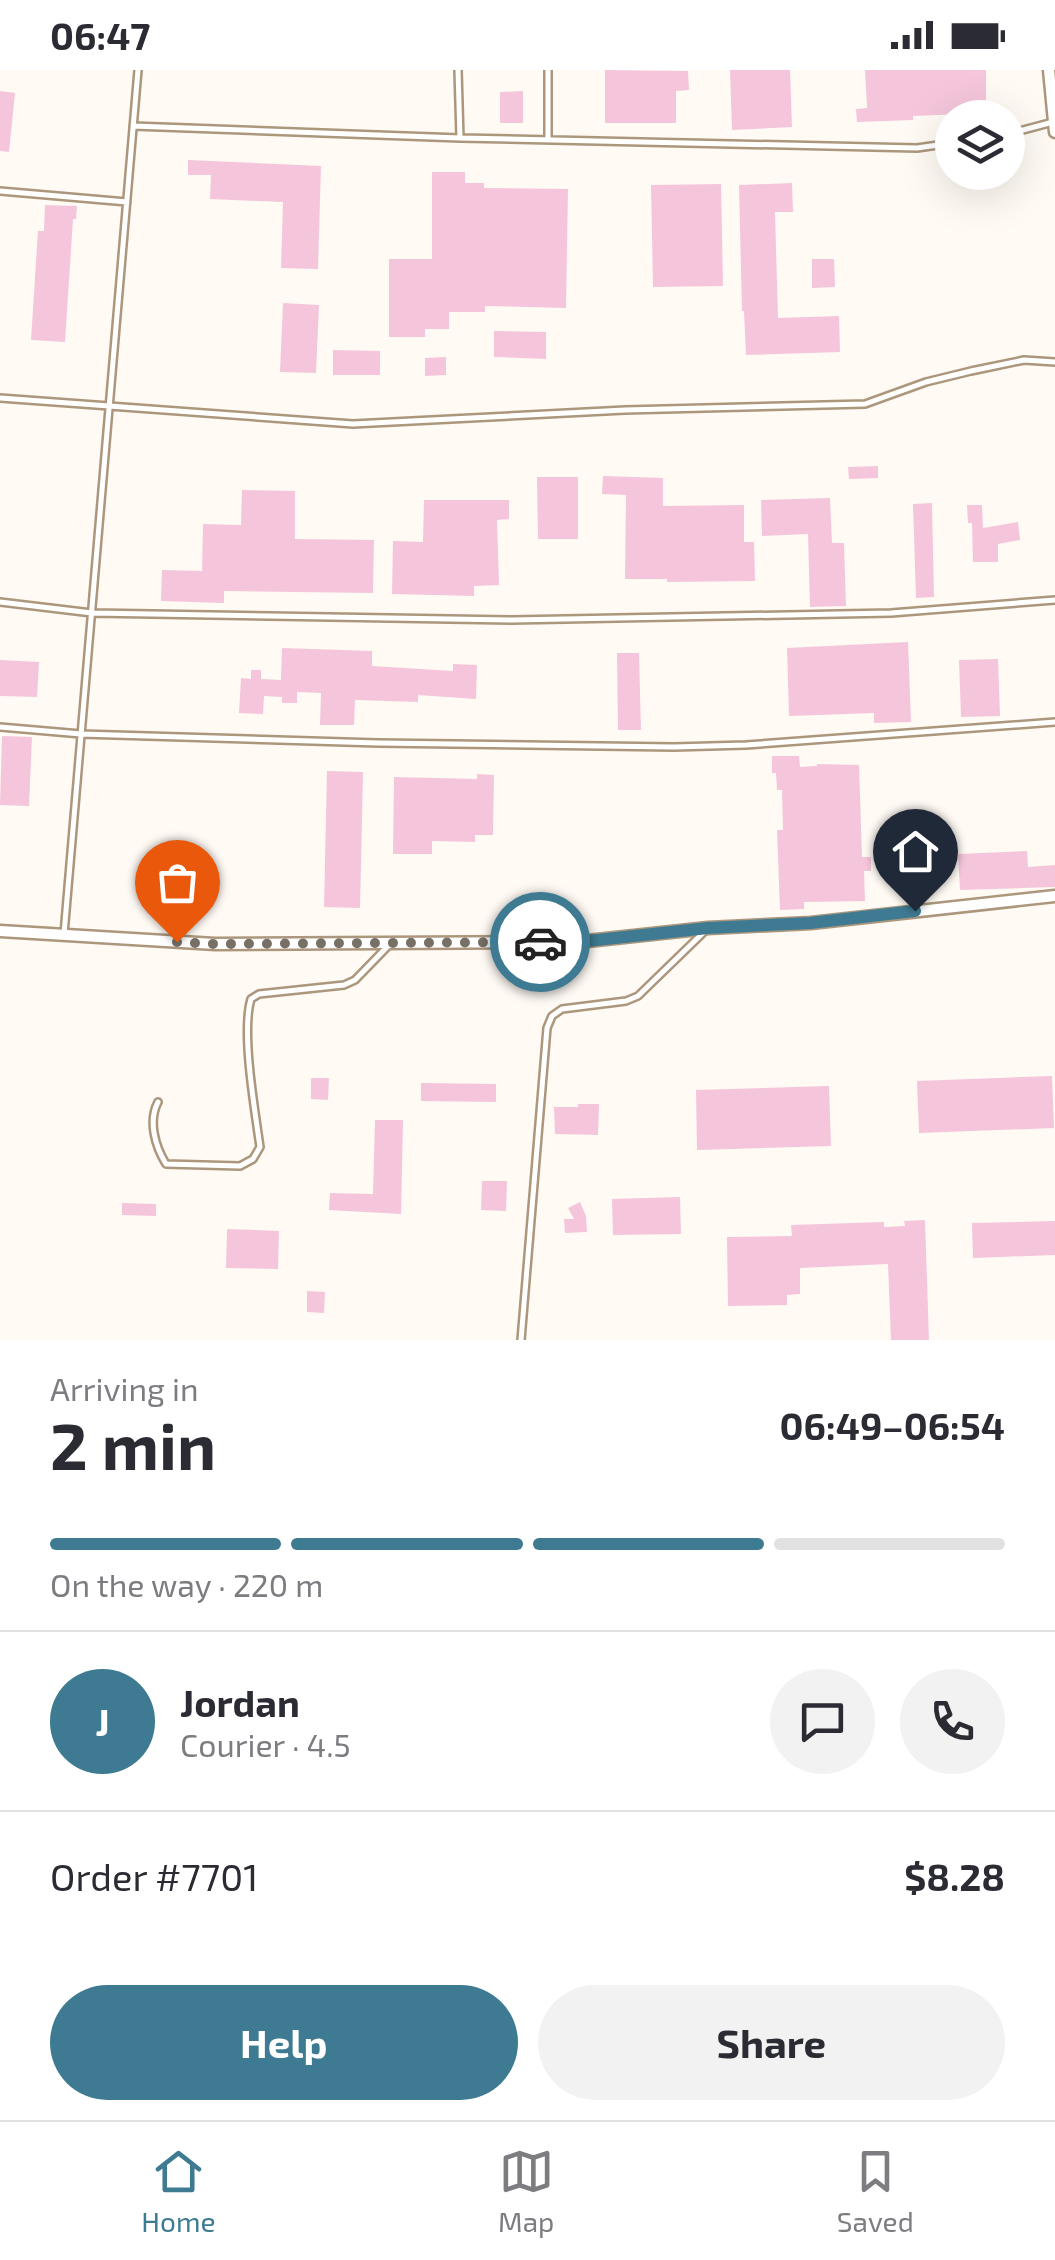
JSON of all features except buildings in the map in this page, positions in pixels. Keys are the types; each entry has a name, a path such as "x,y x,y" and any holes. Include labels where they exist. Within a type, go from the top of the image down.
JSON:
{"street":[{"path":"1049,70 1055,132"},
{"path":"0,930 215,944 578,942 708,928 810,923 1055,896"}],"lane":[{"path":"64,934 138,70"},
{"path":"458,70 460,138"},
{"path":"548,70 548,138"},
{"path":"1025,130 1055,122"},
{"path":"133,126 460,138 935,146"},
{"path":"0,191 127,202"},
{"path":"0,398 353,424 624,410 865,404 971,371 1024,360 1055,362"},
{"path":"0,602 92,613 512,620 890,613 1055,600"},
{"path":"0,727 81,734 378,743 674,747 1055,722"},
{"path":"520,1340 547,1028 552,1016 562,1008 626,1001 638,996 708,928"},
{"path":"158,1102 152,1112 155,1140 166,1164 240,1166 252,1159 260,1148 250,1067 247,1011 251,999 260,994 355,980 392,943"}],"way so far":[{"path":"177,942 540,942"}],"route":[{"path":"540,942 810,923 915,911"}]}
